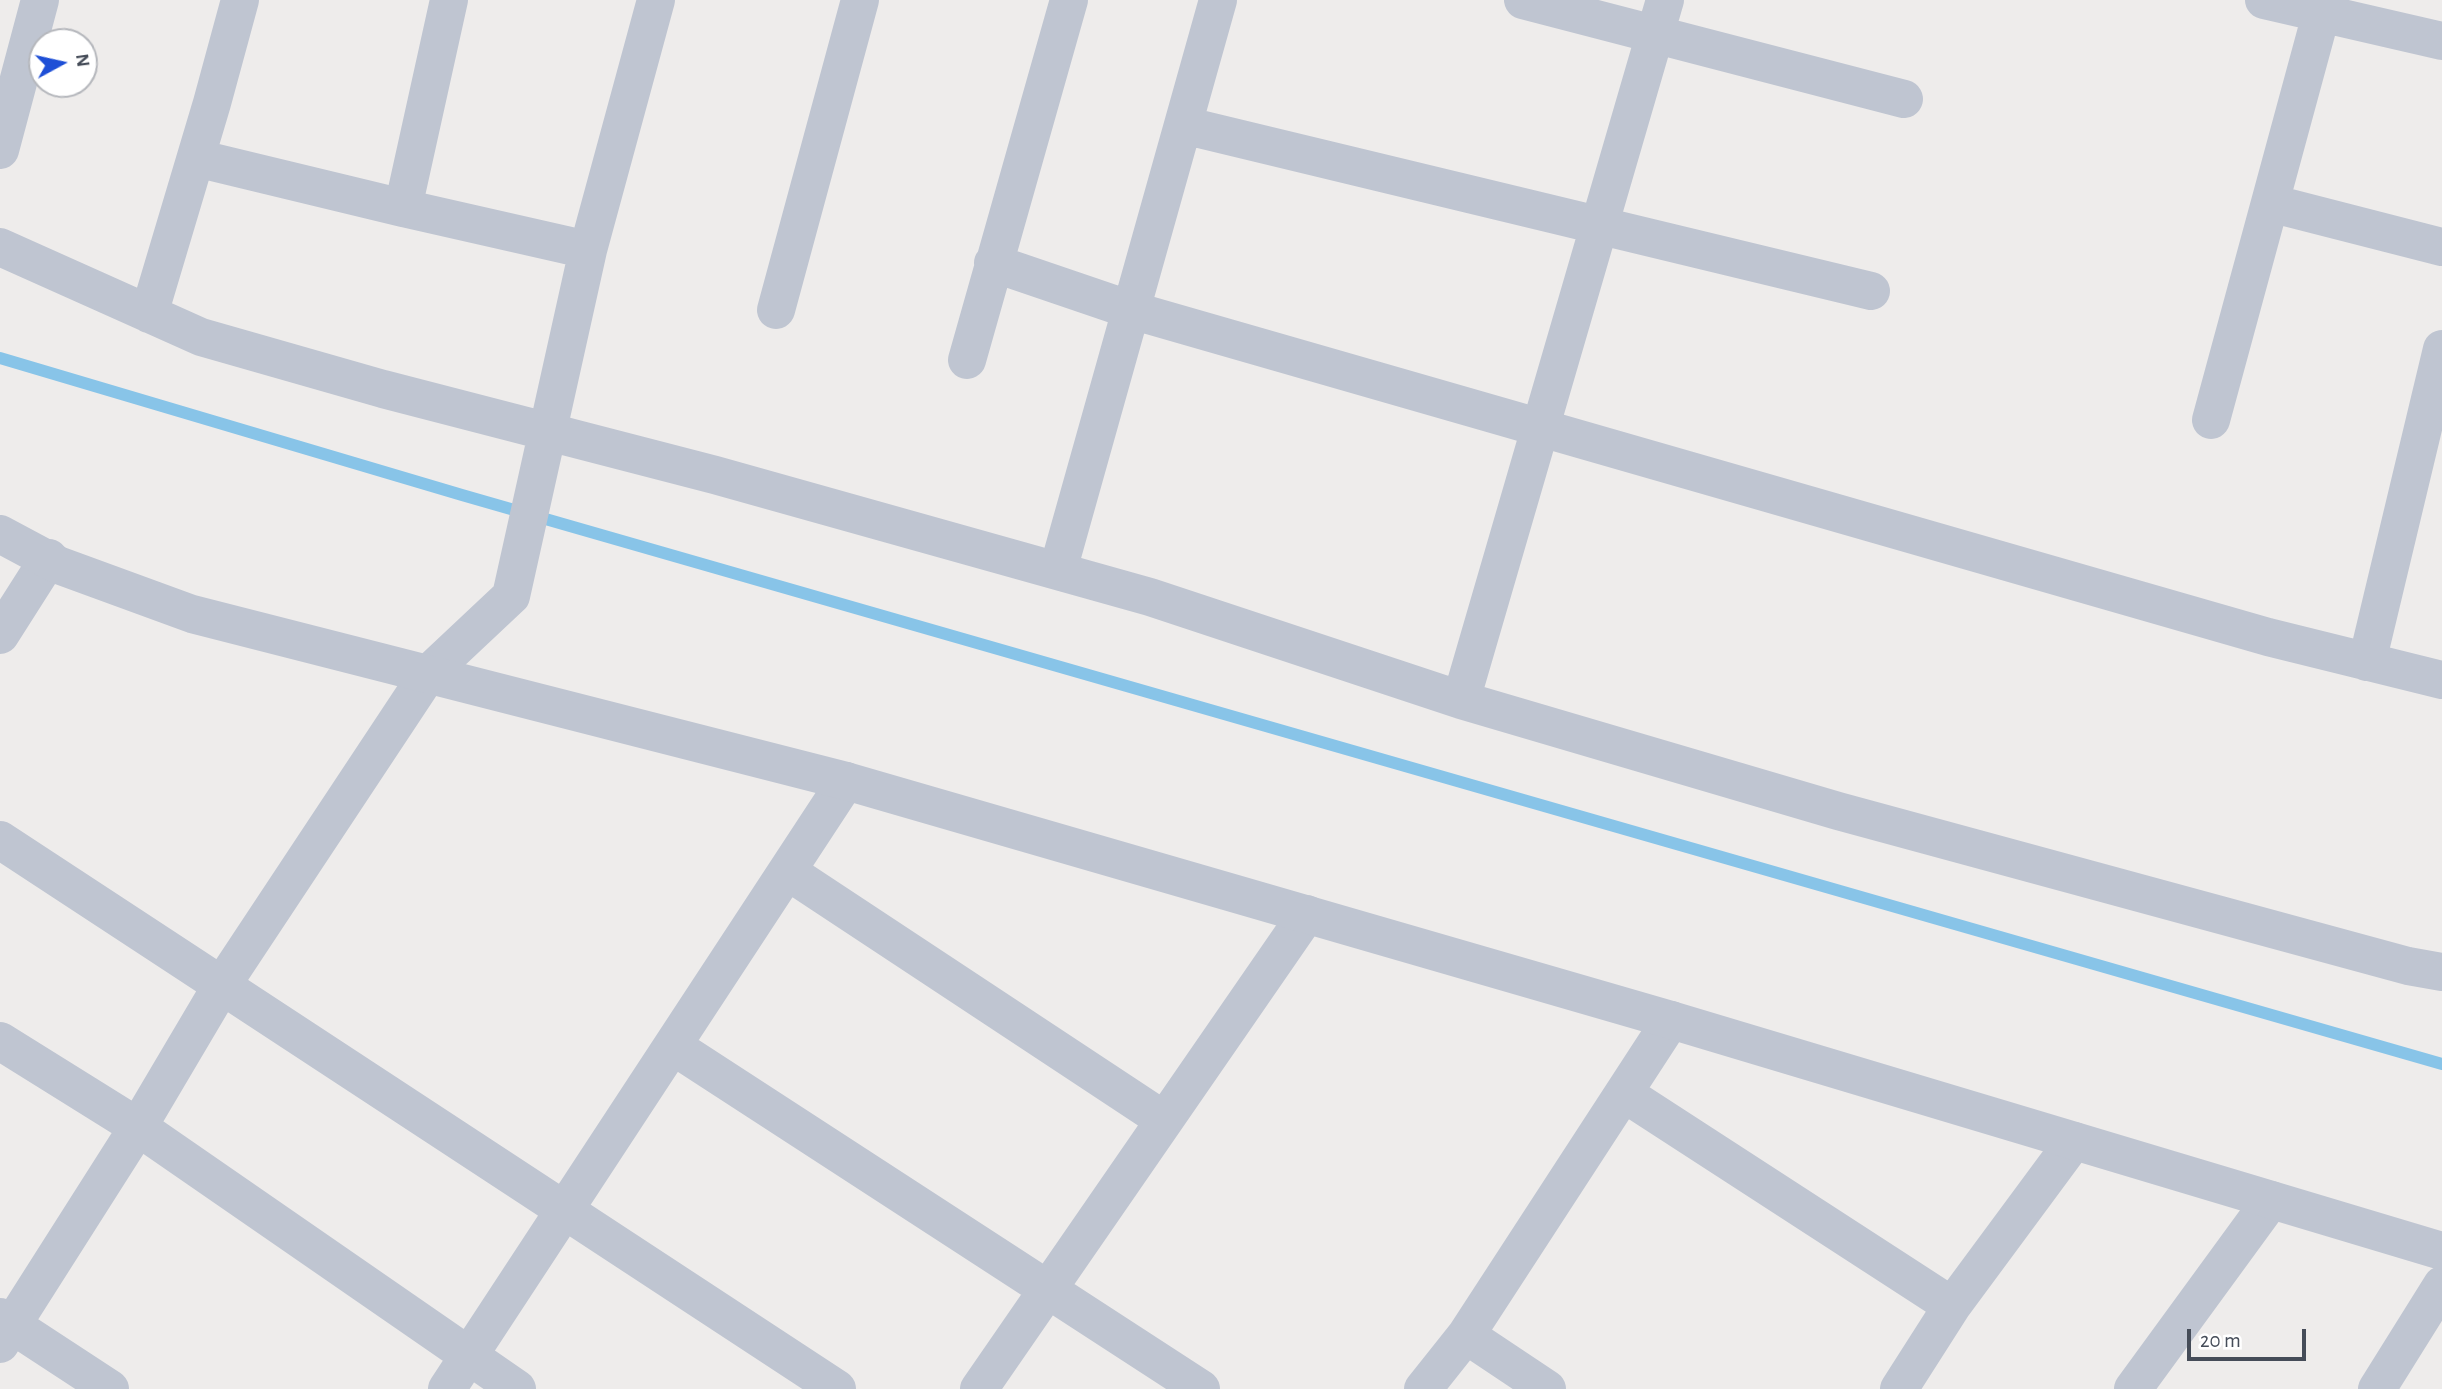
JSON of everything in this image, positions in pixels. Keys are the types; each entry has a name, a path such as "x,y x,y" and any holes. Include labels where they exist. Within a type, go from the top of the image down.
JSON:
{"street":[{"path":"0,150 40,0"},
{"path":"149,314 240,0"},
{"path":"403,208 450,0"},
{"path":"110,1389 4,1328 138,1127 222,985 428,674 511,596 588,250 656,0"},
{"path":"776,310 860,0"},
{"path":"967,359 1069,0"},
{"path":"1058,570 1218,0"},
{"path":"1523,0 1660,17 1904,99"},
{"path":"2264,0 2323,7 2442,41"},
{"path":"2211,420 2323,7"},
{"path":"1461,700 1660,17"},
{"path":"1183,125 1871,291"},
{"path":"196,158 588,250"},
{"path":"2270,203 2442,247"},
{"path":"0,247 201,337 383,390 715,475 1058,570 1150,597 1461,700 1932,837 2408,966 2442,972"},
{"path":"993,263 1131,310 2268,637 2442,680"},
{"path":"2367,662 2442,349"},
{"path":"0,534 58,565 191,614 846,781 1671,1020 2442,1251"},
{"path":"0,635 49,558"},
{"path":"447,1389 567,1210 846,781"},
{"path":"0,840 837,1389"},
{"path":"787,871 1164,1120"},
{"path":"979,1389 1307,914"},
{"path":"1423,1389 1466,1335 1671,1020"},
{"path":"0,1041 138,1127 517,1389"},
{"path":"673,1046 1201,1389"},
{"path":"1625,1094 1952,1306"},
{"path":"1899,1389 1952,1306 2074,1141"},
{"path":"2133,1389 2272,1200"},
{"path":"2377,1389 2442,1285"},
{"path":"1466,1335 1547,1389"}],"waterway":[{"path":"0,358 462,495 2442,1064"}]}
